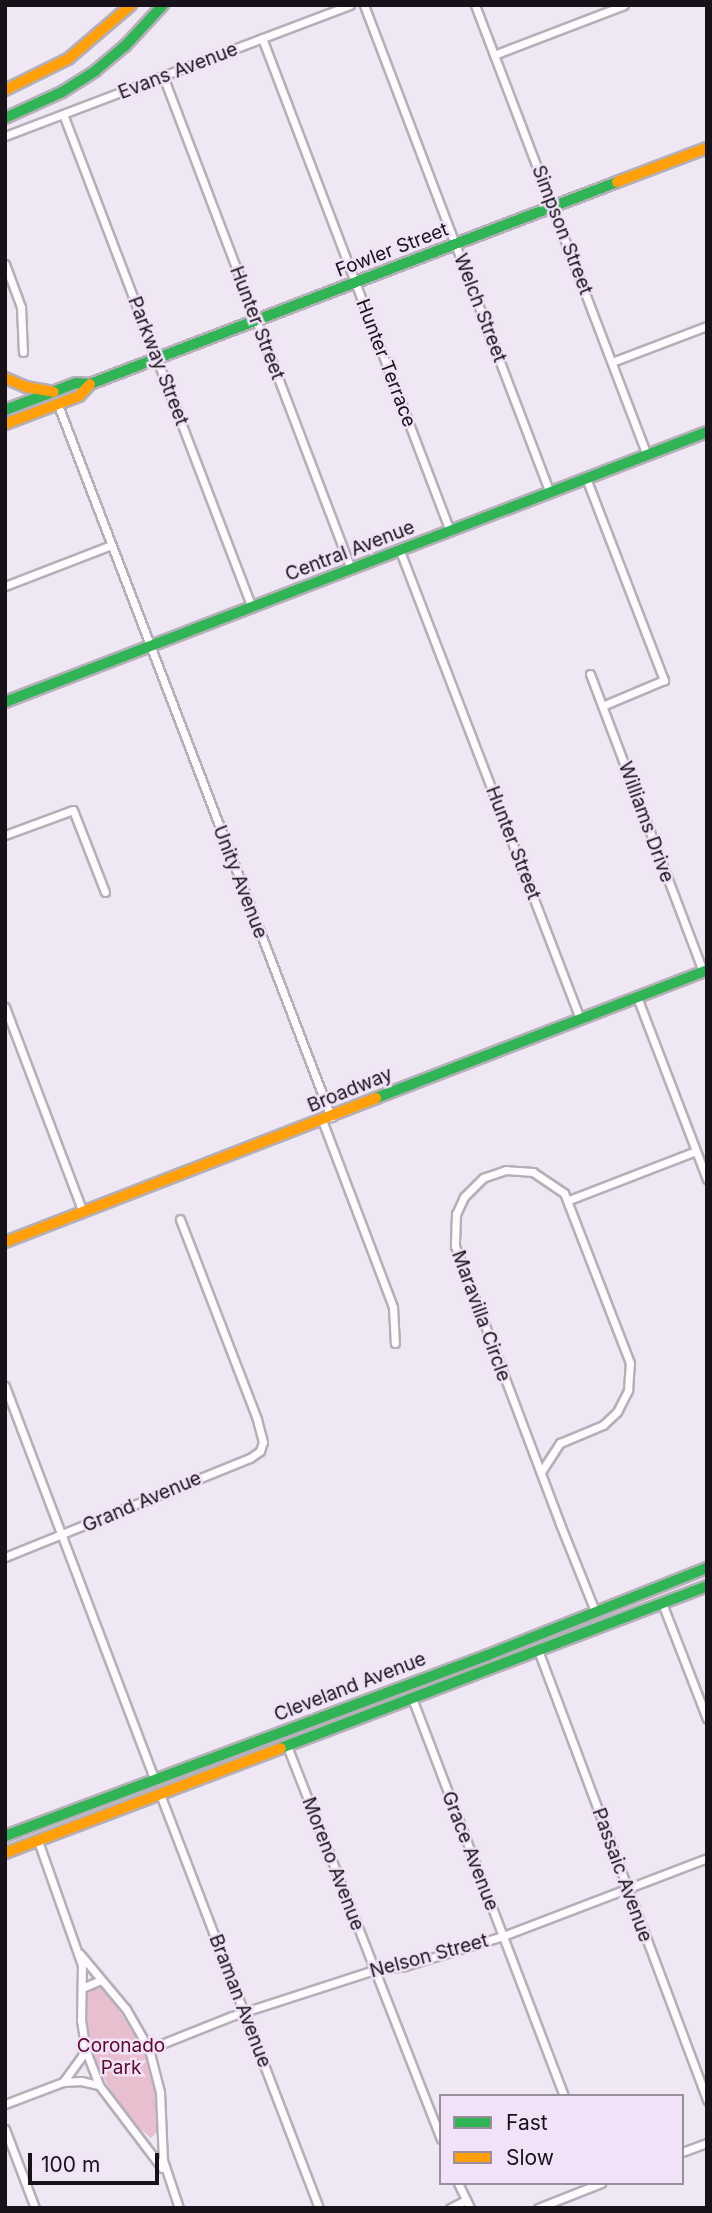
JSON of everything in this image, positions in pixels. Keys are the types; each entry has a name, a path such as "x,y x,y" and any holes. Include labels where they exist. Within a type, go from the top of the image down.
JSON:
{"main road":[{"path":"5,90 68,59 131,5"},
{"path":"5,118 62,93 96,71 125,46 163,5"},
{"name":"Fowler Street","path":"5,410 76,383 90,384 157,359 707,148"},
{"path":"5,378 26,387 54,392"},
{"name":"Fowler Street","path":"7,421 79,397 90,384"},
{"name":"Central Avenue","path":"5,702 707,432"},
{"name":"Broadway","path":"5,1242 705,970"},
{"name":"Cleveland Avenue","path":"5,1836 707,1568"},
{"name":"Cleveland Avenue","path":"5,1853 707,1586"},
{"path":"160,1794 169,1782 188,1767"},
{"path":"127,1807 155,1780"}],"street":[{"name":"Evans Avenue","path":"5,136 350,5"},
{"name":"Welch Street","path":"364,5 550,493"},
{"name":"Simpson Street","path":"475,5 648,455"},
{"path":"494,55 624,5"},
{"name":"Hunter Terrace","path":"262,38 450,531"},
{"name":"Hunter Street","path":"163,76 351,569"},
{"name":"Parkway Street","path":"63,114 252,608"},
{"path":"5,264 21,307 23,352"},
{"path":"612,362 707,326"},
{"name":"Unity Avenue","path":"58,405 326,1118 393,1307 396,1343"},
{"path":"586,478 664,680 602,706"},
{"path":"5,586 111,545"},
{"name":"Hunter Street","path":"400,551 580,1019"},
{"name":"Williams Drive","path":"590,674 705,970"},
{"path":"5,835 73,810 105,892"},
{"path":"637,997 707,1179"},
{"path":"5,1007 83,1212"},
{"path":"569,1200 696,1151"},
{"name":"Maravilla Circle","path":"541,1472 560,1443 594,1430 613,1417 626,1398 631,1373 625,1342 569,1200 558,1186 541,1176 525,1170 506,1170 487,1176 472,1188 459,1205 454,1225 457,1256 595,1611"},
{"name":"Grand Avenue","path":"5,1557 250,1458 260,1451 263,1442 261,1434 180,1219"},
{"path":"5,1386 155,1780"},
{"path":"5,1415 15,1411"},
{"path":"662,1603 707,1719"},
{"name":"Passaic Avenue","path":"538,1650 707,2100"},
{"name":"Grace Avenue","path":"407,1684 563,2094"},
{"name":"Moreno Avenue","path":"287,1746 439,2134"},
{"name":"Braman Avenue","path":"160,1794 319,2208"},
{"path":"38,1841 80,1954 85,2046 99,2085 166,2173"},
{"name":"Nelson Street","path":"149,2049 244,2012 374,1970 405,1966 503,1936 707,1857"},
{"path":"80,1954 126,2009 149,2049 160,2092 166,2173 179,2208"},
{"path":"82,1988 101,1980"},
{"path":"63,2082 82,2056 85,2046"},
{"path":"5,2104 63,2082 99,2085"},
{"path":"5,2129 36,2208"},
{"path":"684,2151 707,2143"},
{"path":"450,2208 468,2204 459,2185"},
{"path":"538,2208 596,2185"}],"green space":[{"name":"Coronado Park","path":"95,1987 104,1989 145,2049 155,2094 157,2132 151,2138 137,2126 115,2098 96,2064 87,2024 87,1994"}],"traffic: fast":[{"path":"5,118 62,92 95,71 125,46 163,5"},
{"path":"5,410 76,383 90,384 617,182"},
{"path":"5,702 707,432"},
{"path":"376,1098 707,970"},
{"path":"5,1836 488,1655 707,1568"},
{"path":"281,1748 707,1586"}],"traffic: slow":[{"path":"5,90 68,59 131,5"},
{"path":"617,182 707,148"},
{"path":"5,378 26,387 54,392"},
{"path":"5,424 79,396 90,384"},
{"path":"5,1242 376,1098"},
{"path":"5,1853 281,1748"}]}
